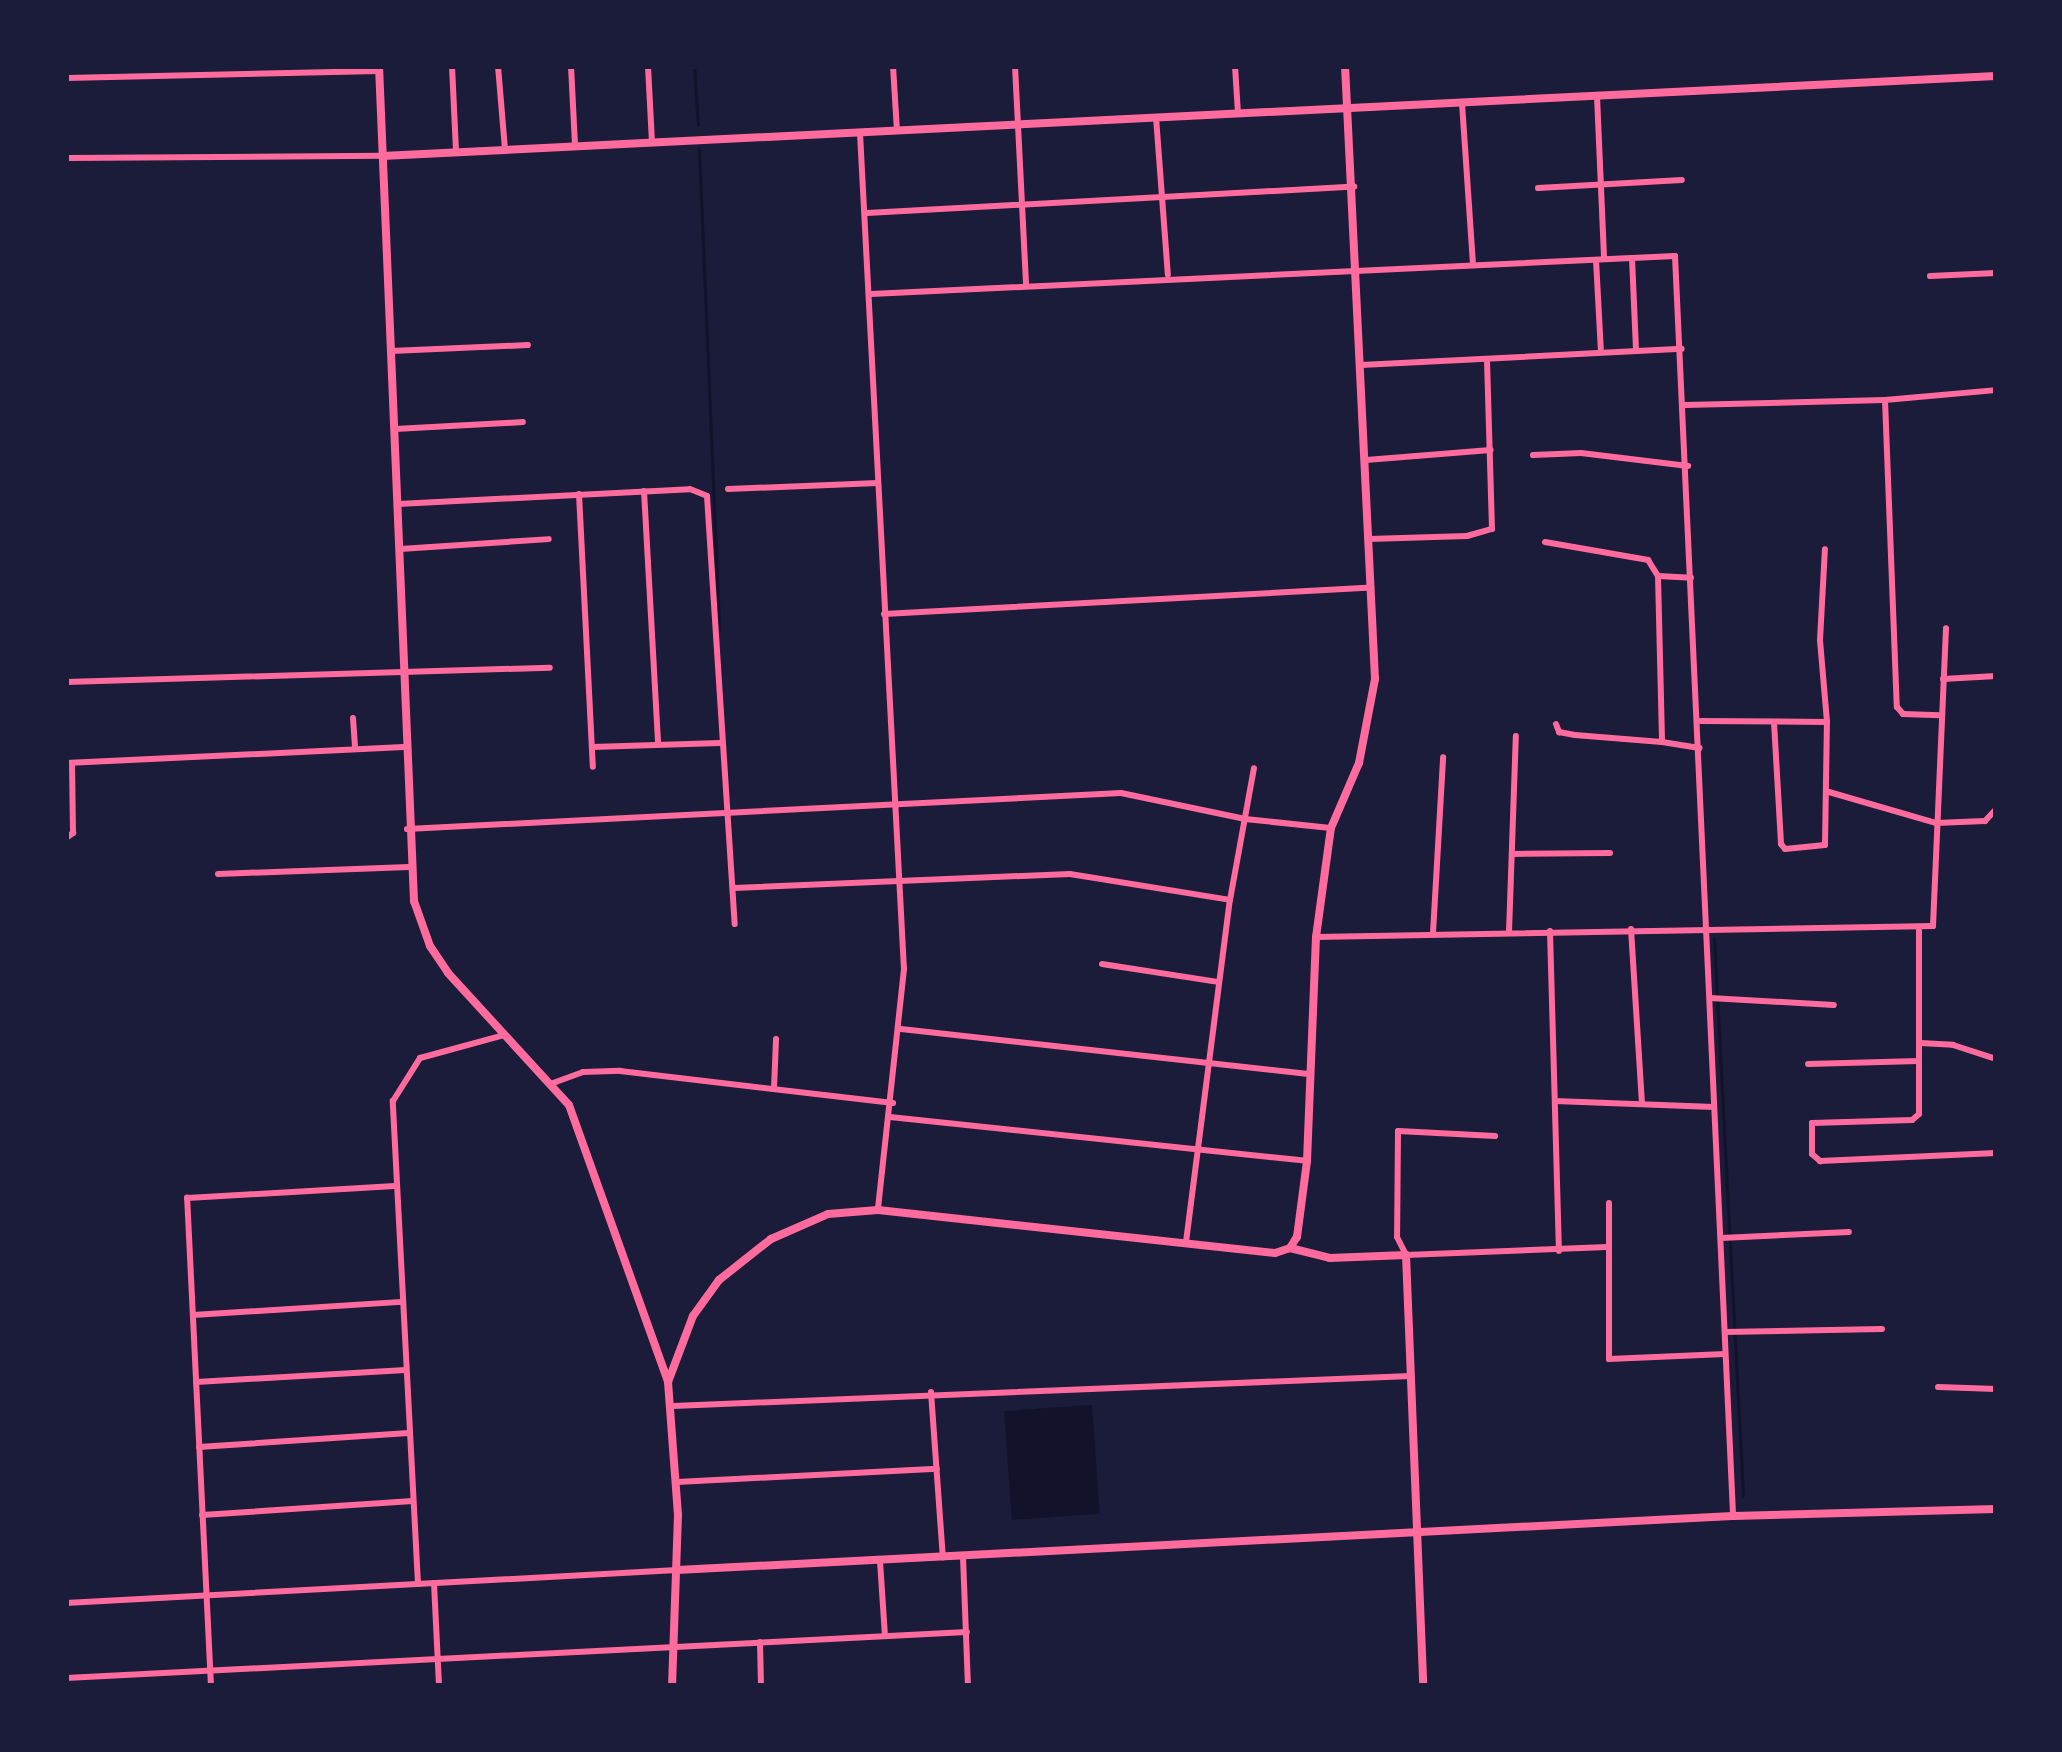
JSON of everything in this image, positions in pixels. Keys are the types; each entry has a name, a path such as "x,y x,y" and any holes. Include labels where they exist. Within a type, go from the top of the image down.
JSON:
{"street":[{"path":"452,66 456,152"},
{"path":"498,66 505,150"},
{"path":"571,66 575,147"},
{"path":"648,66 652,143"},
{"path":"893,66 897,131"},
{"path":"1015,66 1026,284"},
{"path":"1235,66 1238,114"},
{"path":"1290,1249 1301,1221 1307,1161 1316,937 1331,828 1359,763 1375,680 1346,66"},
{"path":"66,78 379,68 409,867 430,946 501,1036 553,1083 568,1105 668,1382 677,1482 672,1686"},
{"path":"66,158 382,156 1996,76"},
{"path":"1597,96 1600,353"},
{"path":"1462,103 1474,265"},
{"path":"1156,117 1168,277"},
{"path":"860,133 900,880 901,1029 878,1210"},
{"path":"1538,188 1682,180"},
{"path":"867,213 1354,187"},
{"path":"871,294 1675,256 1679,263 1706,927 1715,998 1715,1107 1733,1516"},
{"path":"1632,258 1636,351"},
{"path":"1930,276 1996,273"},
{"path":"388,351 528,345"},
{"path":"1361,365 1682,349"},
{"path":"1370,539 1486,534 1494,523 1487,361"},
{"path":"1685,405 1885,400 1996,390"},
{"path":"1885,400 1897,707 1903,714 1940,715"},
{"path":"391,429 523,422"},
{"path":"1366,460 1491,450"},
{"path":"1533,455 1581,453 1688,466"},
{"path":"728,489 878,482"},
{"path":"394,504 690,488 704,493 710,502 720,743 735,924"},
{"path":"644,491 658,743"},
{"path":"580,494 593,767"},
{"path":"397,549 549,539"},
{"path":"1545,542 1648,560 1658,576 1662,742"},
{"path":"1774,722 1785,849 1826,845 1827,722 1820,640 1825,550"},
{"path":"1658,576 1691,578"},
{"path":"884,614 1372,588"},
{"path":"1316,937 1933,926 1946,628"},
{"path":"66,682 550,668"},
{"path":"1943,679 1996,676"},
{"path":"353,718 355,749"},
{"path":"1699,721 1827,722"},
{"path":"1556,724 1559,732 1575,735 1700,748"},
{"path":"1509,932 1516,736"},
{"path":"592,747 720,743"},
{"path":"66,838 74,833 69,763 404,747"},
{"path":"1433,933 1443,757"},
{"path":"1186,1246 1218,982 1254,768"},
{"path":"1828,792 1936,823 1985,821 1996,809"},
{"path":"407,830 727,815 897,801 1121,793 1245,818 1331,828"},
{"path":"1512,854 1610,853"},
{"path":"218,874 409,867"},
{"path":"734,888 1103,875 1230,900"},
{"path":"1919,927 1916,1119 1812,1123 1814,1158 1996,1153"},
{"path":"1631,928 1642,1104"},
{"path":"1550,931 1559,1251"},
{"path":"1102,964 1218,982"},
{"path":"1715,998 1834,1005"},
{"path":"901,1029 1309,1074"},
{"path":"418,1584 393,1101 420,1058 501,1036"},
{"path":"773,1090 776,1039"},
{"path":"1920,1043 1953,1046 1996,1059"},
{"path":"1808,1064 1919,1061"},
{"path":"553,1083 583,1072 620,1071 892,1103"},
{"path":"1555,1101 1715,1107"},
{"path":"890,1117 1307,1161"},
{"path":"1423,1686 1406,1256 1397,1237 1398,1131 1495,1136"},
{"path":"211,1686 187,1198 394,1186"},
{"path":"1609,1204 1609,1359 1726,1354"},
{"path":"668,1382 702,1300 737,1264 807,1220 878,1210 1186,1246 1275,1253 1290,1249 1330,1258 1607,1247"},
{"path":"1723,1238 1849,1232"},
{"path":"193,1315 402,1302"},
{"path":"1728,1331 1882,1329"},
{"path":"196,1382 406,1370"},
{"path":"673,1406 931,1391 1410,1376"},
{"path":"1938,1388 1996,1389"},
{"path":"931,1391 943,1558"},
{"path":"199,1447 410,1433"},
{"path":"677,1482 937,1469"},
{"path":"202,1516 413,1501"},
{"path":"66,1603 1733,1516 1996,1509"},
{"path":"963,1557 968,1686"},
{"path":"880,1561 885,1636"},
{"path":"434,1583 439,1686"},
{"path":"66,1678 967,1632"},
{"path":"760,1642 761,1686"}],"shaded area":[{"path":"1092,1405 1100,1514 1012,1520 1004,1411"}],"waterway":[{"path":"694,66 698,125"},
{"path":"699,149 719,630"},
{"path":"1714,938 1743,1495"}]}
